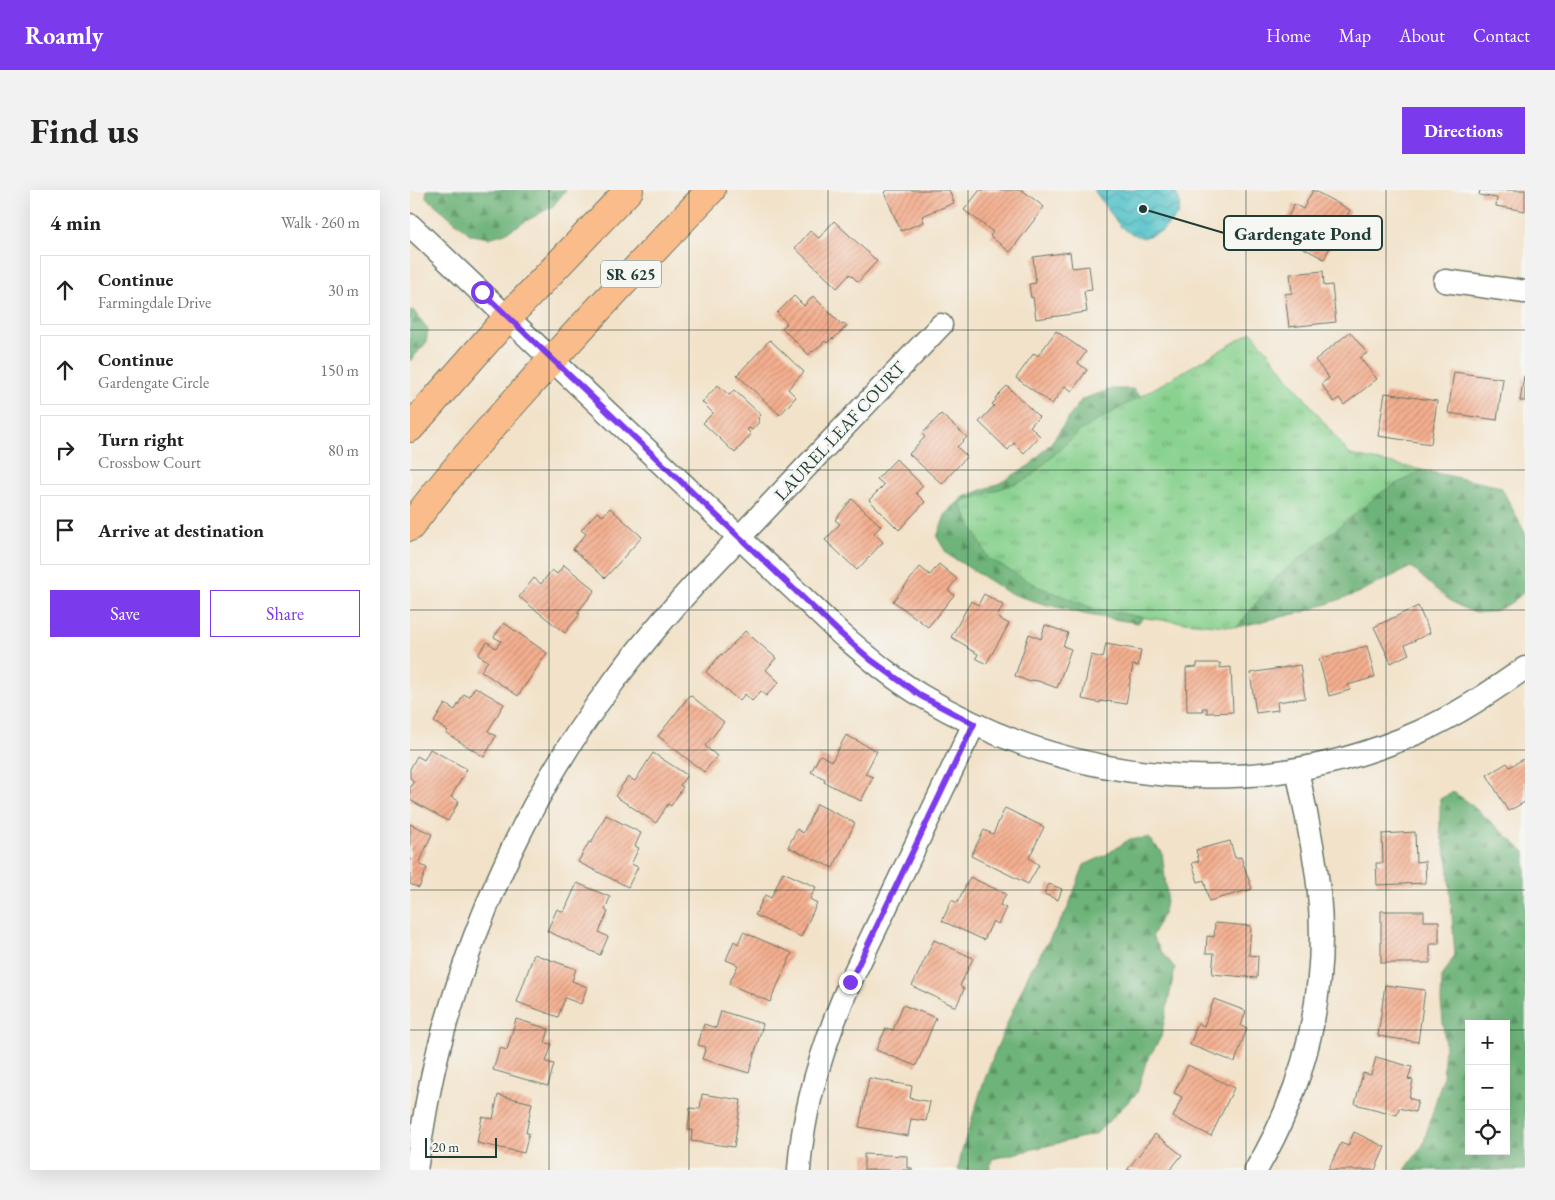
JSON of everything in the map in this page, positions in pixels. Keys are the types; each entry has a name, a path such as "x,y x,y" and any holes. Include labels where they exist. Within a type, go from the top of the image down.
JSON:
{"main road":[{"path":"410,428 508,316 629,190"},
{"name":"SR 625","path":"410,527 426,504 474,446 552,359 711,190"}],"street":[{"path":"410,225 508,316 739,538 871,660 921,696 974,724 1012,741 1092,765 1154,775 1215,777 1297,769 1379,748 1419,732 1470,706 1525,668"},
{"path":"1445,281 1525,292"},
{"name":"LAUREL LEAF COURT","path":"416,1170 424,1114 440,1043 464,965 493,891 526,821 566,752 611,685 660,623 941,325"},
{"path":"799,1170 808,1109 822,1054 835,1017 974,724"},
{"path":"1256,1170 1273,1142 1292,1097 1307,1052 1317,1001 1321,944 1319,892 1297,769"}],"green space":[{"path":"427,190 566,190 553,206 505,233 489,238 471,235 426,197"},
{"path":"413,310 428,329 426,343 410,361 410,311"},
{"path":"1252,332 1350,455 1422,470 1382,492 1277,577 1237,627 1152,619 1093,608 1039,587 988,558 960,503 1028,479 1080,431"},
{"path":"1112,389 1133,389 1150,406 1151,609 1138,623 1088,615 1009,593 947,554 937,537 946,513 964,497 1000,483 1030,465 1051,443 1082,399"},
{"path":"1422,470 1501,487 1525,533 1525,591 1508,605 1493,611 1478,612 1465,609 1438,591 1411,567 1353,595 1303,612 1237,627 1210,620 1382,492"},
{"path":"1453,792 1468,802 1525,852 1525,1170 1405,1170 1423,1145 1443,1077 1445,1043 1441,1001 1442,977 1455,955 1448,863 1440,830 1440,799"},
{"path":"1148,838 1162,852 1167,895 1164,912 1152,936 1175,968 1161,1037 1146,1062 1137,1093 1096,1134 992,1159 989,1170 958,1170 962,1150 995,1052 1029,973 1067,910 1084,865 1104,856 1130,839"}],"water":[{"path":"1094,190 1175,190 1180,203 1178,215 1162,231 1143,238 1128,232 1119,225"}],"building":[{"path":"888,190 949,190 954,203 922,216 924,222 901,231 884,192"},
{"path":"980,190 1022,190 1044,207 1010,252 990,236 993,232 964,210"},
{"path":"1313,190 1350,210 1324,259 1283,237 1289,226 1285,224 1294,204 1303,209"},
{"path":"1480,190 1525,190 1525,211 1496,206 1497,198 1479,195"},
{"path":"834,221 877,261 858,282 850,274 837,288 795,248 810,231 819,238"},
{"path":"1070,252 1072,268 1089,266 1092,290 1084,291 1087,312 1036,319 1029,284 1036,283 1033,257"},
{"path":"1323,271 1324,286 1332,285 1336,322 1289,327 1285,294 1292,293 1290,274"},
{"path":"794,296 804,306 813,296 842,325 843,323 847,326 833,339 827,343 825,341 809,355 782,328 787,323 777,313"},
{"path":"1056,331 1086,352 1078,363 1087,370 1072,391 1065,386 1052,404 1016,378 1034,353 1038,356"},
{"path":"1350,332 1367,353 1360,358 1377,379 1344,405 1339,398 1334,402 1321,384 1329,378 1315,360"},
{"path":"770,340 804,372 788,389 796,397 780,415 737,375"},
{"path":"1454,372 1503,379 1497,420 1448,413"},
{"path":"1524,376 1525,401 1520,401"},
{"path":"718,385 729,395 734,390 761,415 758,418 759,422 752,430 749,428 747,430 751,434 735,453 703,423 713,413 702,402"},
{"path":"1007,386 1039,417 1030,426 1040,436 1024,453 1014,443 1008,450 979,422 994,406 992,404 996,400 995,398"},
{"path":"1385,393 1437,401 1431,444 1378,436"},
{"path":"941,414 967,437 957,447 967,456 942,484 909,454 925,437 922,434"},
{"path":"896,459 923,486 916,493 925,502 899,530 869,500 884,485 877,479"},
{"path":"852,499 881,526 874,533 883,542 857,570 825,540 840,524 835,520"},
{"path":"610,508 642,537 605,578 573,549 586,534 581,530 597,512 603,516"},
{"path":"939,564 957,579 948,590 954,595 928,627 893,601 920,567 930,575"},
{"path":"564,565 595,590 577,613 580,614 565,633 519,597 534,578 541,584 552,570 557,574"},
{"path":"984,594 1003,605 997,617 1009,624 986,664 976,658 978,654 951,637 971,601 978,605"},
{"path":"1418,606 1430,633 1405,645 1409,654 1391,663 1374,627"},
{"path":"504,623 547,653 518,696 481,671 488,661 478,655 487,642 496,648 501,641 494,637"},
{"path":"1045,625 1068,633 1063,646 1071,649 1057,688 1038,681 1031,680 1030,682 1015,676 1029,634 1041,639"},
{"path":"745,631 776,658 766,670 779,682 766,696 761,691 752,701 745,694 739,701 706,672 721,654 723,655"},
{"path":"1106,644 1141,650 1138,666 1133,665 1126,704 1107,701 1100,701 1100,703 1082,699 1091,655 1103,658"},
{"path":"1367,646 1375,677 1348,685 1350,690 1329,696 1319,659"},
{"path":"1197,663 1220,663 1220,668 1231,667 1233,712 1207,713 1207,708 1202,708 1203,711 1187,711 1186,668 1197,667"},
{"path":"1300,665 1305,698 1277,702 1278,710 1256,713 1250,673"},
{"path":"475,687 504,704 488,731 496,736 484,757 446,733 448,731 434,722 445,704 455,710 464,694 469,697"},
{"path":"690,695 724,722 705,746 717,756 704,772 658,736"},
{"path":"846,735 877,751 865,774 873,777 861,801 824,782 825,779 811,772 820,755 832,761"},
{"path":"430,749 467,769 451,797 459,801 448,821 410,800 410,788 414,781 410,778 410,769 417,756 424,760"},
{"path":"653,753 687,775 680,785 683,787 671,806 668,804 656,823 615,796 628,777 635,781"},
{"path":"1525,758 1525,802 1508,811 1487,775 1507,763 1510,767"},
{"path":"817,804 855,823 833,868 788,847 797,829 803,833"},
{"path":"1005,808 1044,827 1029,858 1039,865 1028,884 971,856 984,830 993,834"},
{"path":"606,815 641,833 635,846 639,848 631,864 638,867 628,887 578,862"},
{"path":"410,824 432,834 419,864 427,868 419,888 410,884"},
{"path":"1415,832 1416,862 1425,861 1426,883 1377,885 1376,863 1383,863 1382,834"},
{"path":"1230,841 1235,858 1241,857 1252,889 1209,901 1204,880 1198,882 1192,863 1199,861 1196,850"},
{"path":"783,872 816,887 810,899 817,903 801,937 755,915 765,895 771,898"},
{"path":"970,877 1006,894 1000,905 1006,908 998,924 993,921 984,940 942,921 952,900 957,903"},
{"path":"577,883 610,897 605,910 608,912 599,932 608,937 600,955 547,931 557,909 564,912"},
{"path":"1049,884 1062,889 1058,900 1044,894"},
{"path":"1381,911 1424,911 1424,921 1439,921 1439,944 1430,944 1430,963 1381,963"},
{"path":"1215,923 1251,926 1249,955 1258,956 1257,978 1212,974 1214,953 1206,953 1207,936 1214,937"},
{"path":"743,932 792,953 770,1002 729,984 738,965 726,960 734,941 738,944"},
{"path":"934,940 973,958 960,986 964,989 956,1007 912,986"},
{"path":"534,954 576,969 572,981 587,987 581,1004 565,998 558,1017 517,1002"},
{"path":"1385,985 1425,990 1418,1042 1378,1036"},
{"path":"1214,999 1246,1011 1241,1026 1247,1028 1235,1062 1190,1045 1198,1023 1204,1026"},
{"path":"903,1005 936,1018 916,1066 876,1050 886,1028 893,1030"},
{"path":"721,1011 763,1024 749,1073 702,1059 706,1047 698,1045 704,1024 716,1028"},
{"path":"516,1019 549,1029 545,1043 552,1044 546,1062 554,1064 548,1086 493,1070 500,1048 507,1050"},
{"path":"1376,1057 1412,1067 1408,1079 1413,1080 1409,1098 1418,1101 1415,1112 1399,1108 1397,1115 1355,1104 1363,1073 1371,1075"},
{"path":"1188,1065 1234,1088 1211,1136 1173,1117 1182,1097 1174,1093"},
{"path":"869,1078 912,1086 910,1098 930,1102 926,1121 911,1119 908,1136 859,1127"},
{"path":"702,1094 741,1100 734,1147 691,1141 692,1130 688,1130 690,1108 700,1109"},
{"path":"498,1095 532,1103 526,1133 529,1133 524,1153 477,1143 482,1117 493,1119"},
{"path":"1354,1132 1385,1147 1375,1170 1328,1170 1341,1143 1348,1146"},
{"path":"1155,1134 1182,1155 1170,1170 1127,1170"},
{"path":"864,1154 907,1156 907,1168 912,1168 912,1170 864,1170"}],"place":[{"name":"Gardengate Pond","path":"1143,209"}],"route":[{"path":"482,292 841,634 871,660 921,696 974,724 850,982"}]}
